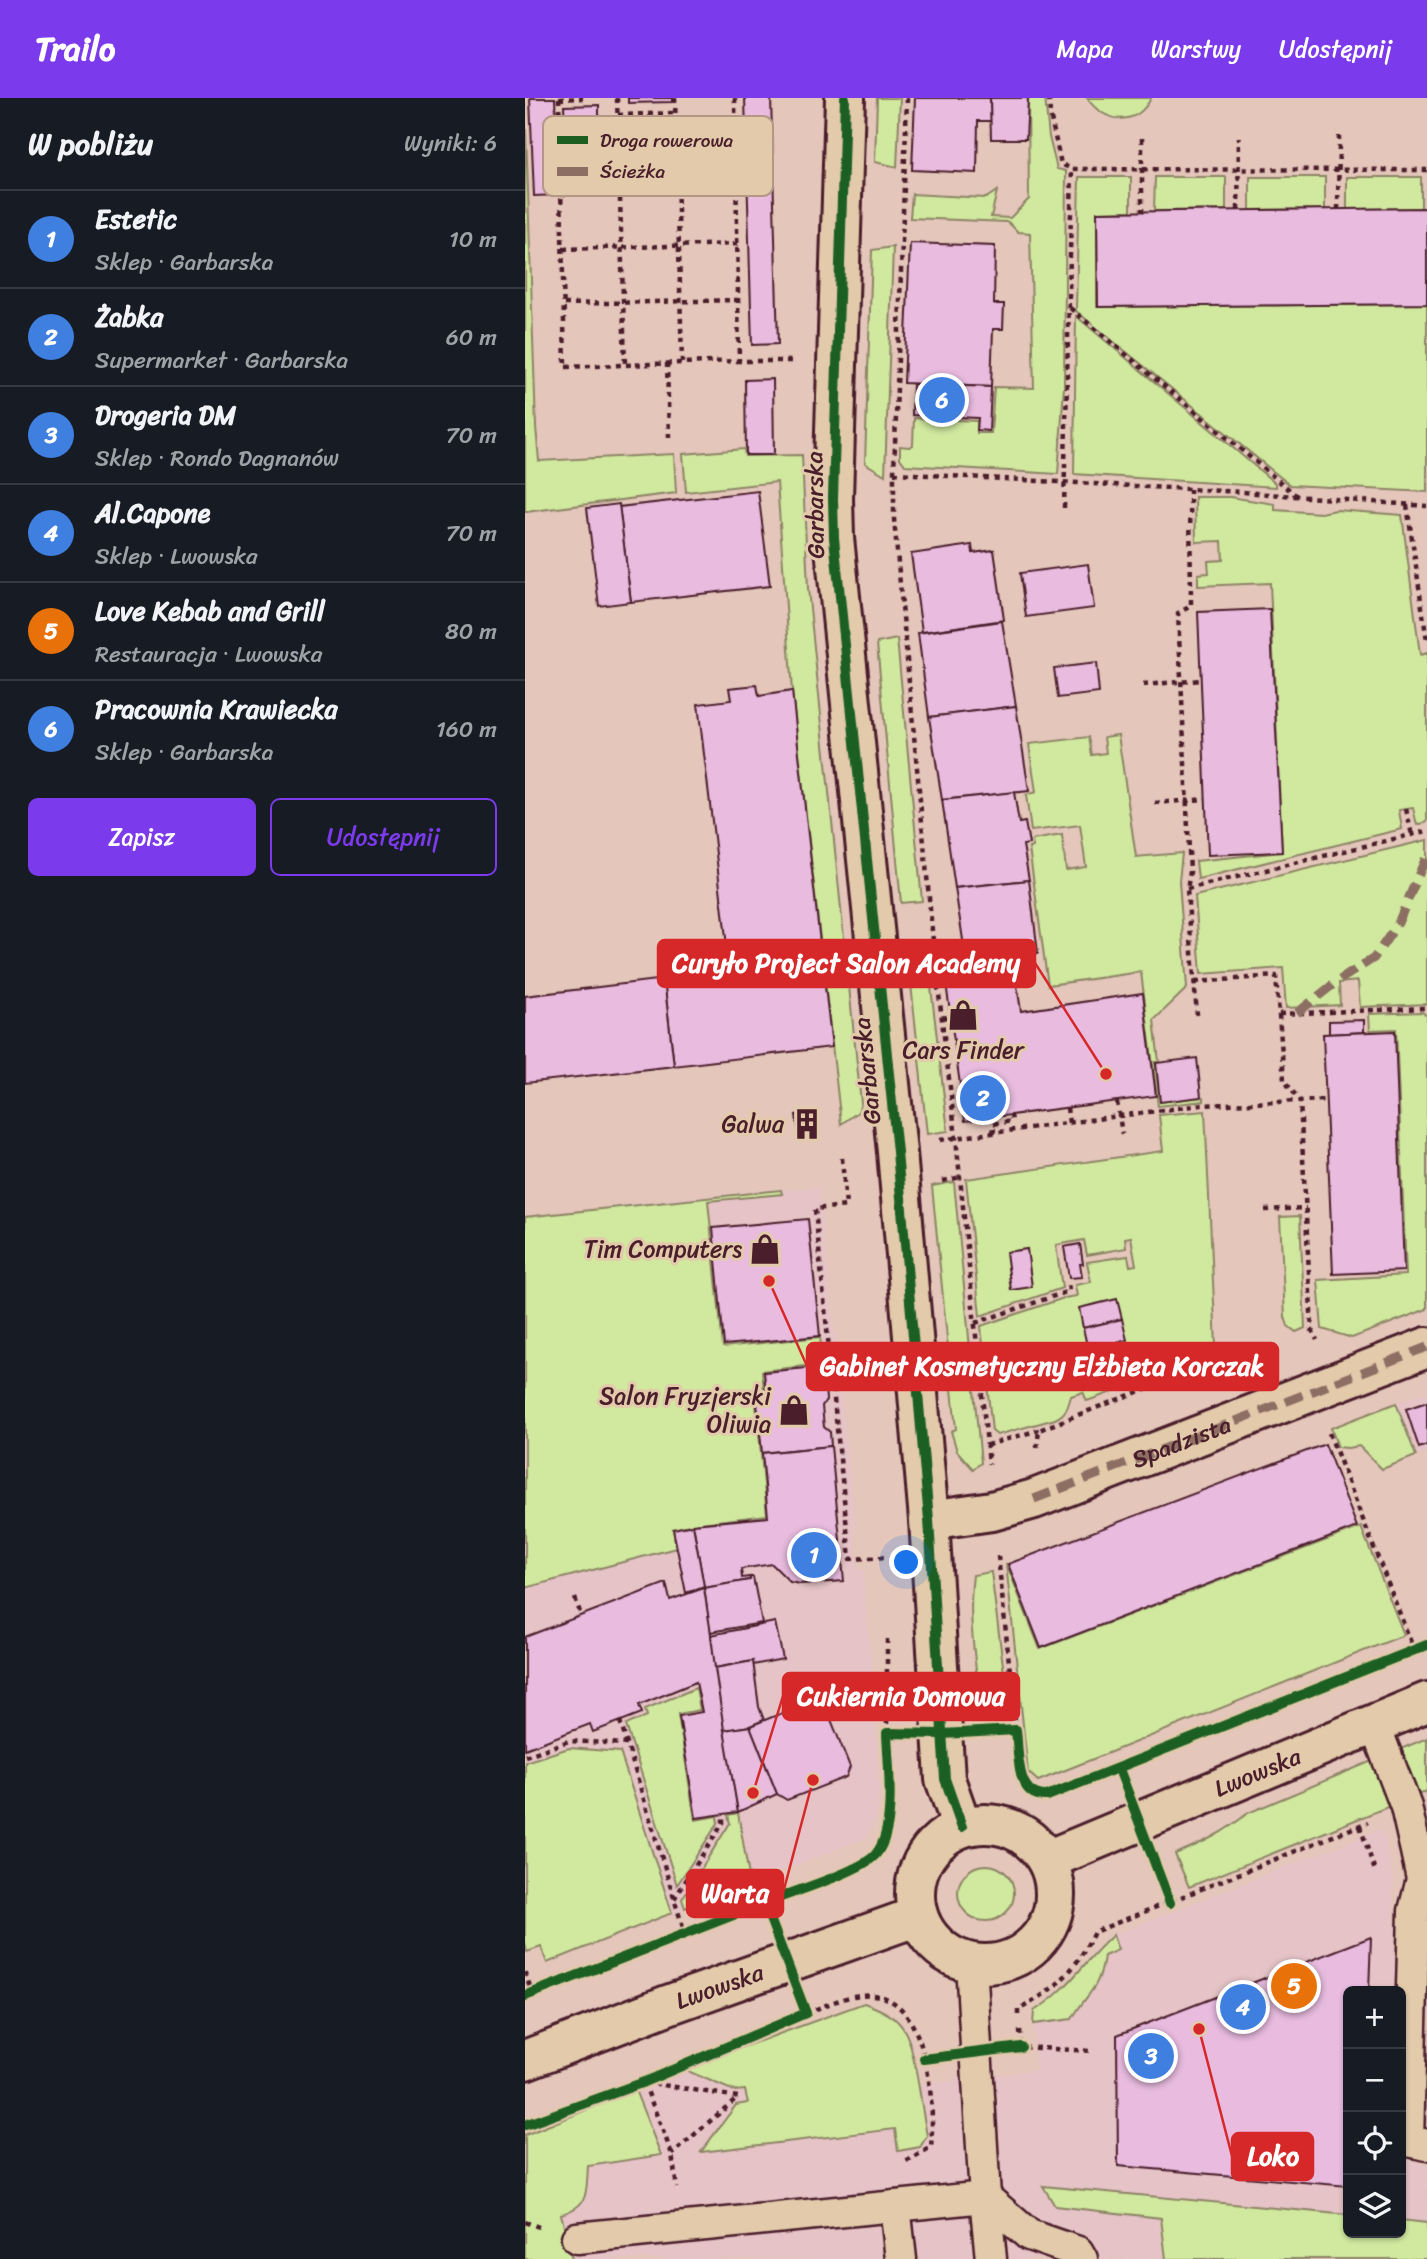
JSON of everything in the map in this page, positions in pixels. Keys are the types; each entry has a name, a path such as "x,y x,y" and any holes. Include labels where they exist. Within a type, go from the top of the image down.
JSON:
{"street":[{"name":"Garbarska","path":"845,98 834,538 897,1152 929,1520 945,1779 962,1827"},
{"name":"Spadzista","path":"929,1520 992,1511 1034,1499 1427,1347"},
{"name":"Lwowska","path":"1047,1860 1427,1702"},
{"path":"984,1823 1006,1827 1026,1837 1047,1860 1055,1893 1052,1915 1042,1935 1027,1951 1007,1961 971,1963 943,1951 928,1936 918,1916 914,1894 917,1873 927,1853 943,1837 962,1827 984,1823"},
{"name":"Lwowska","path":"525,2060 665,2006 918,1916"}],"lane":[{"path":"1374,1723 1406,1807 1422,1880 1414,1911 1408,2141 1427,2145"},
{"path":"971,1963 991,2259"},
{"path":"577,2238 985,2197 1029,2235 1077,2252 1082,2259"},
{"path":"895,2206 901,2259"}],"path":[{"path":"559,99 583,98"},
{"path":"617,98 618,115 675,113"},
{"path":"675,98 675,116"},
{"path":"735,98 736,116"},
{"path":"907,98 894,519 942,1018 1016,1730"},
{"path":"1049,98 1061,164 1072,169 1427,170"},
{"path":"1338,209 1339,136"},
{"path":"1238,210 1239,137"},
{"path":"1142,138 1142,211"},
{"path":"1065,508 1072,169"},
{"path":"561,196 565,367 837,360"},
{"path":"620,196 625,365"},
{"path":"678,196 682,363"},
{"path":"736,196 739,361"},
{"path":"563,249 738,244"},
{"path":"564,304 738,300"},
{"path":"1070,308 1297,496"},
{"path":"667,363 669,438"},
{"path":"894,473 1190,489 1427,506"},
{"path":"1190,489 1191,606 1178,613 1190,872 1187,890 1197,1015"},
{"path":"1408,505 1427,641"},
{"path":"1143,685 1201,680"},
{"path":"1155,803 1206,799"},
{"path":"1406,809 1412,835"},
{"path":"1187,890 1427,831"},
{"path":"1195,982 1276,975 1284,1080 1300,1101 1312,1330"},
{"path":"1279,1014 1427,1010"},
{"path":"942,1018 951,1016"},
{"path":"936,1140 1201,1105 1326,1100"},
{"path":"1117,1102 1122,1134"},
{"path":"1067,1108 1069,1123"},
{"path":"994,1133 993,1124 1012,1121 1011,1115"},
{"path":"842,1158 846,1206 815,1209 850,1559 887,1557 887,1571"},
{"path":"1265,1210 1306,1208"},
{"path":"975,1323 1069,1291 1068,1283"},
{"path":"987,1445 1039,1430 1184,1374 1226,1381"},
{"path":"1325,1422 1414,1650"},
{"path":"1037,1450 1039,1430"},
{"path":"575,1598 581,1615"},
{"path":"887,1638 887,1732"},
{"path":"620,1721 685,1934"},
{"path":"525,1756 569,1741 627,1744"},
{"path":"1091,2051 1021,2048 1018,2010 1048,1993 1066,1977 1084,1953 1094,1932 1406,1807"},
{"path":"674,1899 723,1823 723,1814"},
{"path":"1360,1826 1375,1872"},
{"path":"525,1972 532,1993"},
{"path":"806,2013 848,1998 873,1995 892,2001 918,2032 933,2125 931,2147 905,2161"},
{"path":"644,2082 657,2084 738,2097 672,2154 644,2082"}],"shaded area":[{"path":"819,1187 855,1522 857,1569 863,1570 875,1710 879,1806 868,1837 547,1963 541,1947 527,1952 525,1943 525,1217 684,1198"},
{"path":"1427,1391 1427,1451 1416,1456 1396,1403"},
{"path":"1381,1829 1393,1883 1396,1986 1343,1986 1343,2238 1406,2238 1406,2159 1427,2166 1427,2259 525,2259 525,2135 683,2069 864,2003 894,2018 907,2032 913,2047 919,2085 1036,2070 1034,2011 1072,1981 1093,1952 1113,1935"}],"green space":[{"path":"877,98 900,98 897,167 875,162"},
{"path":"1028,98 1045,98 1049,137 1057,169 1066,171 1064,386 1058,474 905,465 900,458 900,446 913,445 914,418 977,421 977,433 991,433 994,387 1034,388 1030,233 1018,232 1008,222 910,218 912,194 986,198 997,191 991,217 1010,218 1029,199"},
{"path":"1087,98 1151,98 1137,114 1120,119 1102,113"},
{"path":"525,103 539,461 674,454 676,493 525,512"},
{"path":"1079,177 1131,177 1131,211 1097,212 1097,307 1427,304 1427,492 1290,485 1076,311"},
{"path":"1155,177 1226,177 1226,210 1154,211"},
{"path":"1250,177 1325,177 1325,209 1250,210"},
{"path":"1347,177 1421,177 1421,208 1347,209"},
{"path":"893,247 885,475 865,463 872,250"},
{"path":"1076,316 1276,484 1276,487 1074,474"},
{"path":"744,449 745,456 802,455 808,589 861,1103 858,1112 841,1124 792,691 777,482 686,492 683,454"},
{"path":"1195,497 1230,497 1275,504 1275,510 1321,513 1336,510 1402,515 1420,655 1427,653 1427,822 1417,825 1413,808 1399,810 1402,829 1198,879 1196,861 1282,852 1270,583 1198,586 1198,574 1209,573 1208,561 1223,560 1222,541 1196,542"},
{"path":"897,639 922,901 901,903 877,643"},
{"path":"1118,735 1136,857 1182,853 1179,881 1187,988 1154,1020 1160,1102 1204,1097 1204,1101 1158,1106 1141,972 1048,985 1029,848 1033,847 1032,840 1062,835 1066,870 1086,867 1080,825 1031,831 1026,795 1036,792 1029,744 1089,737 1092,755 1106,753 1104,737"},
{"path":"1427,840 1427,1004 1360,1007 1358,981 1339,983 1340,1005 1286,1008 1283,968 1201,974 1195,896"},
{"path":"928,962 948,1131 927,1134 909,965"},
{"path":"1422,1012 1427,1016 1427,1309 1352,1338 1322,1329 1318,1280 1406,1275 1396,1029 1370,1030 1369,1014"},
{"path":"1205,1111 1216,1346 1186,1358 1187,1364 1168,1371 1158,1363 1140,1369 1140,1382 1087,1401 1083,1392 1071,1396 1066,1410 1055,1419 997,1435 992,1431 981,1326 1077,1296 1075,1285 1091,1282 1087,1262 1128,1256 1130,1266 1136,1265 1131,1237 1125,1238 1126,1248 1087,1255 1084,1240 1056,1245 1062,1288 980,1316 966,1179 1163,1151 1159,1115"},
{"path":"954,1182 981,1463 973,1469 957,1451 951,1431 956,1429 932,1186"},
{"path":"781,1190 782,1194 708,1201 723,1347 820,1337 823,1364 762,1371 764,1391 755,1393 767,1515 673,1529 676,1548 525,1588 525,1217"},
{"path":"1300,1216 1305,1328 1296,1332 1288,1326 1285,1317 1280,1217"},
{"path":"1396,1403 1416,1456 1382,1469 1359,1446 1338,1447 1331,1428"},
{"path":"1361,1527 1404,1635 1038,1781 1028,1772 1006,1563 1040,1649"},
{"path":"991,1572 1005,1681 1003,1685 978,1688 971,1617 973,1575"},
{"path":"696,1688 700,1710 678,1714 695,1820 717,1816 718,1823 677,1885 626,1725 647,1716 645,1709"},
{"path":"1427,1738 1427,1791 1189,1887 1175,1854 1231,1826 1248,1813"},
{"path":"569,1748 620,1752 672,1913 547,1963 541,1947 527,1952 525,1943 525,1762"},
{"path":"738,1813 750,1882 685,1908 682,1899 730,1823 728,1815"},
{"path":"986,1865 997,1867 1006,1873 1012,1882 1012,1904 1006,1913 997,1919 986,1921 975,1919 966,1913 960,1904 958,1893 960,1882 966,1873 975,1867"},
{"path":"1113,1935 1118,1950 1104,1956 1096,1984 1072,2019 1033,2024 1034,2011 1057,1994"},
{"path":"864,2003 888,2014 907,2035 927,2136 920,2147 898,2151 895,2129 701,2152 736,2105 748,2103 745,2090 734,2091 683,2069"},
{"path":"635,2090 661,2155 588,2166 585,2197 577,2207 561,2214 572,2259 525,2259 525,2135"},
{"path":"1043,2186 1343,2215 1343,2238 1406,2238 1406,2221 1427,2223 1427,2259 1166,2259 1161,2218 1055,2206"}],"building":[{"path":"530,98 555,98 556,116 543,116 543,196 534,196"},
{"path":"628,98 672,98 672,102 628,103"},
{"path":"745,98 771,98 772,116 746,116"},
{"path":"915,98 990,98 991,121 978,121 977,173 912,170"},
{"path":"990,98 1028,98 1026,139 991,139"},
{"path":"599,105 599,116 565,116 564,106"},
{"path":"773,168 778,344 752,345 748,196 773,196"},
{"path":"1427,208 1427,304 1098,307 1097,212"},
{"path":"910,243 995,246 994,304 1004,304 1003,329 993,329 991,387 904,383"},
{"path":"773,379 774,455 746,455 745,380"},
{"path":"913,384 991,387 989,431 977,430 978,418 912,415"},
{"path":"758,491 770,586 631,602 619,507"},
{"path":"619,504 631,602 599,606 587,508"},
{"path":"972,545 973,553 994,550 1004,620 922,632 911,554"},
{"path":"1088,564 1094,608 1026,617 1020,573"},
{"path":"1270,609 1282,852 1208,855 1198,612"},
{"path":"1002,621 1016,706 929,717 918,633"},
{"path":"1096,663 1099,693 1058,698 1054,668"},
{"path":"757,685 759,696 792,691 822,961 730,971 698,704 731,700 729,688"},
{"path":"1016,706 1029,791 942,800 929,717"},
{"path":"1014,792 1019,823 1025,822 1029,844 1023,845 1029,880 955,888 942,800"},
{"path":"1029,880 1038,953 1013,957 1015,972 969,979 955,888"},
{"path":"822,961 832,1047 674,1066 664,979"},
{"path":"966,962 969,979 1015,972 1021,1011 1143,993 1156,1096 965,1121 946,983 955,982 953,964"},
{"path":"664,979 674,1066 525,1083 525,996"},
{"path":"1364,1020 1364,1032 1329,1034 1329,1021"},
{"path":"1395,1031 1404,1271 1333,1274 1323,1034"},
{"path":"1197,1058 1201,1097 1160,1102 1156,1063"},
{"name":"Galwa","path":"815,1113 817,1134 799,1136 796,1115"},
{"path":"808,1219 820,1336 724,1345 713,1228"},
{"path":"1080,1244 1082,1277 1069,1278 1064,1247"},
{"path":"1027,1249 1032,1287 1011,1290 1006,1252"},
{"path":"1117,1299 1122,1319 1083,1328 1079,1308"},
{"path":"1122,1319 1127,1340 1088,1350 1083,1328"},
{"path":"818,1367 820,1387 825,1386 826,1400 822,1406 824,1427 830,1432 831,1446 762,1453 756,1393 766,1392 764,1372"},
{"path":"1427,1402 1427,1445 1419,1448 1406,1409"},
{"path":"1325,1444 1357,1527 1041,1648 1008,1564"},
{"path":"831,1446 844,1581 800,1584 790,1582 772,1564 741,1569 742,1578 750,1577 750,1580 704,1588 693,1524 768,1517 762,1453"},
{"path":"693,1525 704,1586 686,1593 673,1529"},
{"path":"750,1577 753,1577 762,1623 710,1632 704,1588 750,1580"},
{"path":"666,1583 670,1600 704,1588 738,1812 696,1818 679,1716 702,1712 696,1682 639,1705 642,1713 593,1732 590,1724 525,1749 525,1637"},
{"path":"775,1622 783,1659 715,1668 711,1635"},
{"path":"753,1661 759,1707 764,1720 750,1726 724,1730 715,1668"},
{"path":"822,1697 850,1767 846,1777 787,1800 777,1794 750,1726"},
{"path":"750,1726 777,1794 738,1812 724,1730"},
{"path":"1371,1937 1369,1986 1343,1986 1343,2186 1118,2166 1117,2035"}],"marked path":[{"path":"1297,1013 1335,983 1374,958 1398,923 1427,855"},
{"path":"1034,1499 1427,1347"}],"cycle path":[{"path":"845,98 834,538 897,1152 929,1520 945,1779 962,1827"},
{"path":"764,1903 841,1875 876,1854 883,1843 889,1813 887,1733 942,1734 1016,1730 1024,1782 1029,1790 1037,1795 1047,1796 1427,1645"},
{"path":"1119,1769 1170,1903"},
{"path":"525,1996 764,1903 806,2013 644,2082 525,2125"},
{"path":"924,2059 1021,2047"}],"place":[{"name":"Pracownia Krawiecka","path":"942,400"},
{"name":"Cars Finder","path":"963,1015"},
{"name":"Curyło Project Salon Academy","path":"1106,1074"},
{"name":"Żabka","path":"983,1098"},
{"name":"Galwa","path":"807,1124"},
{"name":"Tim Computers","path":"765,1249"},
{"name":"Gabinet Kosmetyczny Elżbieta Korczak","path":"769,1281"},
{"name":"Salon Fryzjerski Oliwia","path":"794,1410"},
{"name":"Estetic","path":"814,1555"},
{"name":"Warta","path":"813,1780"},
{"name":"Cukiernia Domowa","path":"753,1793"},
{"name":"Love Kebab and Grill","path":"1294,1986"},
{"name":"Al.Capone","path":"1243,2007"},
{"name":"Loko","path":"1199,2029"},
{"name":"Drogeria DM","path":"1151,2056"}]}
